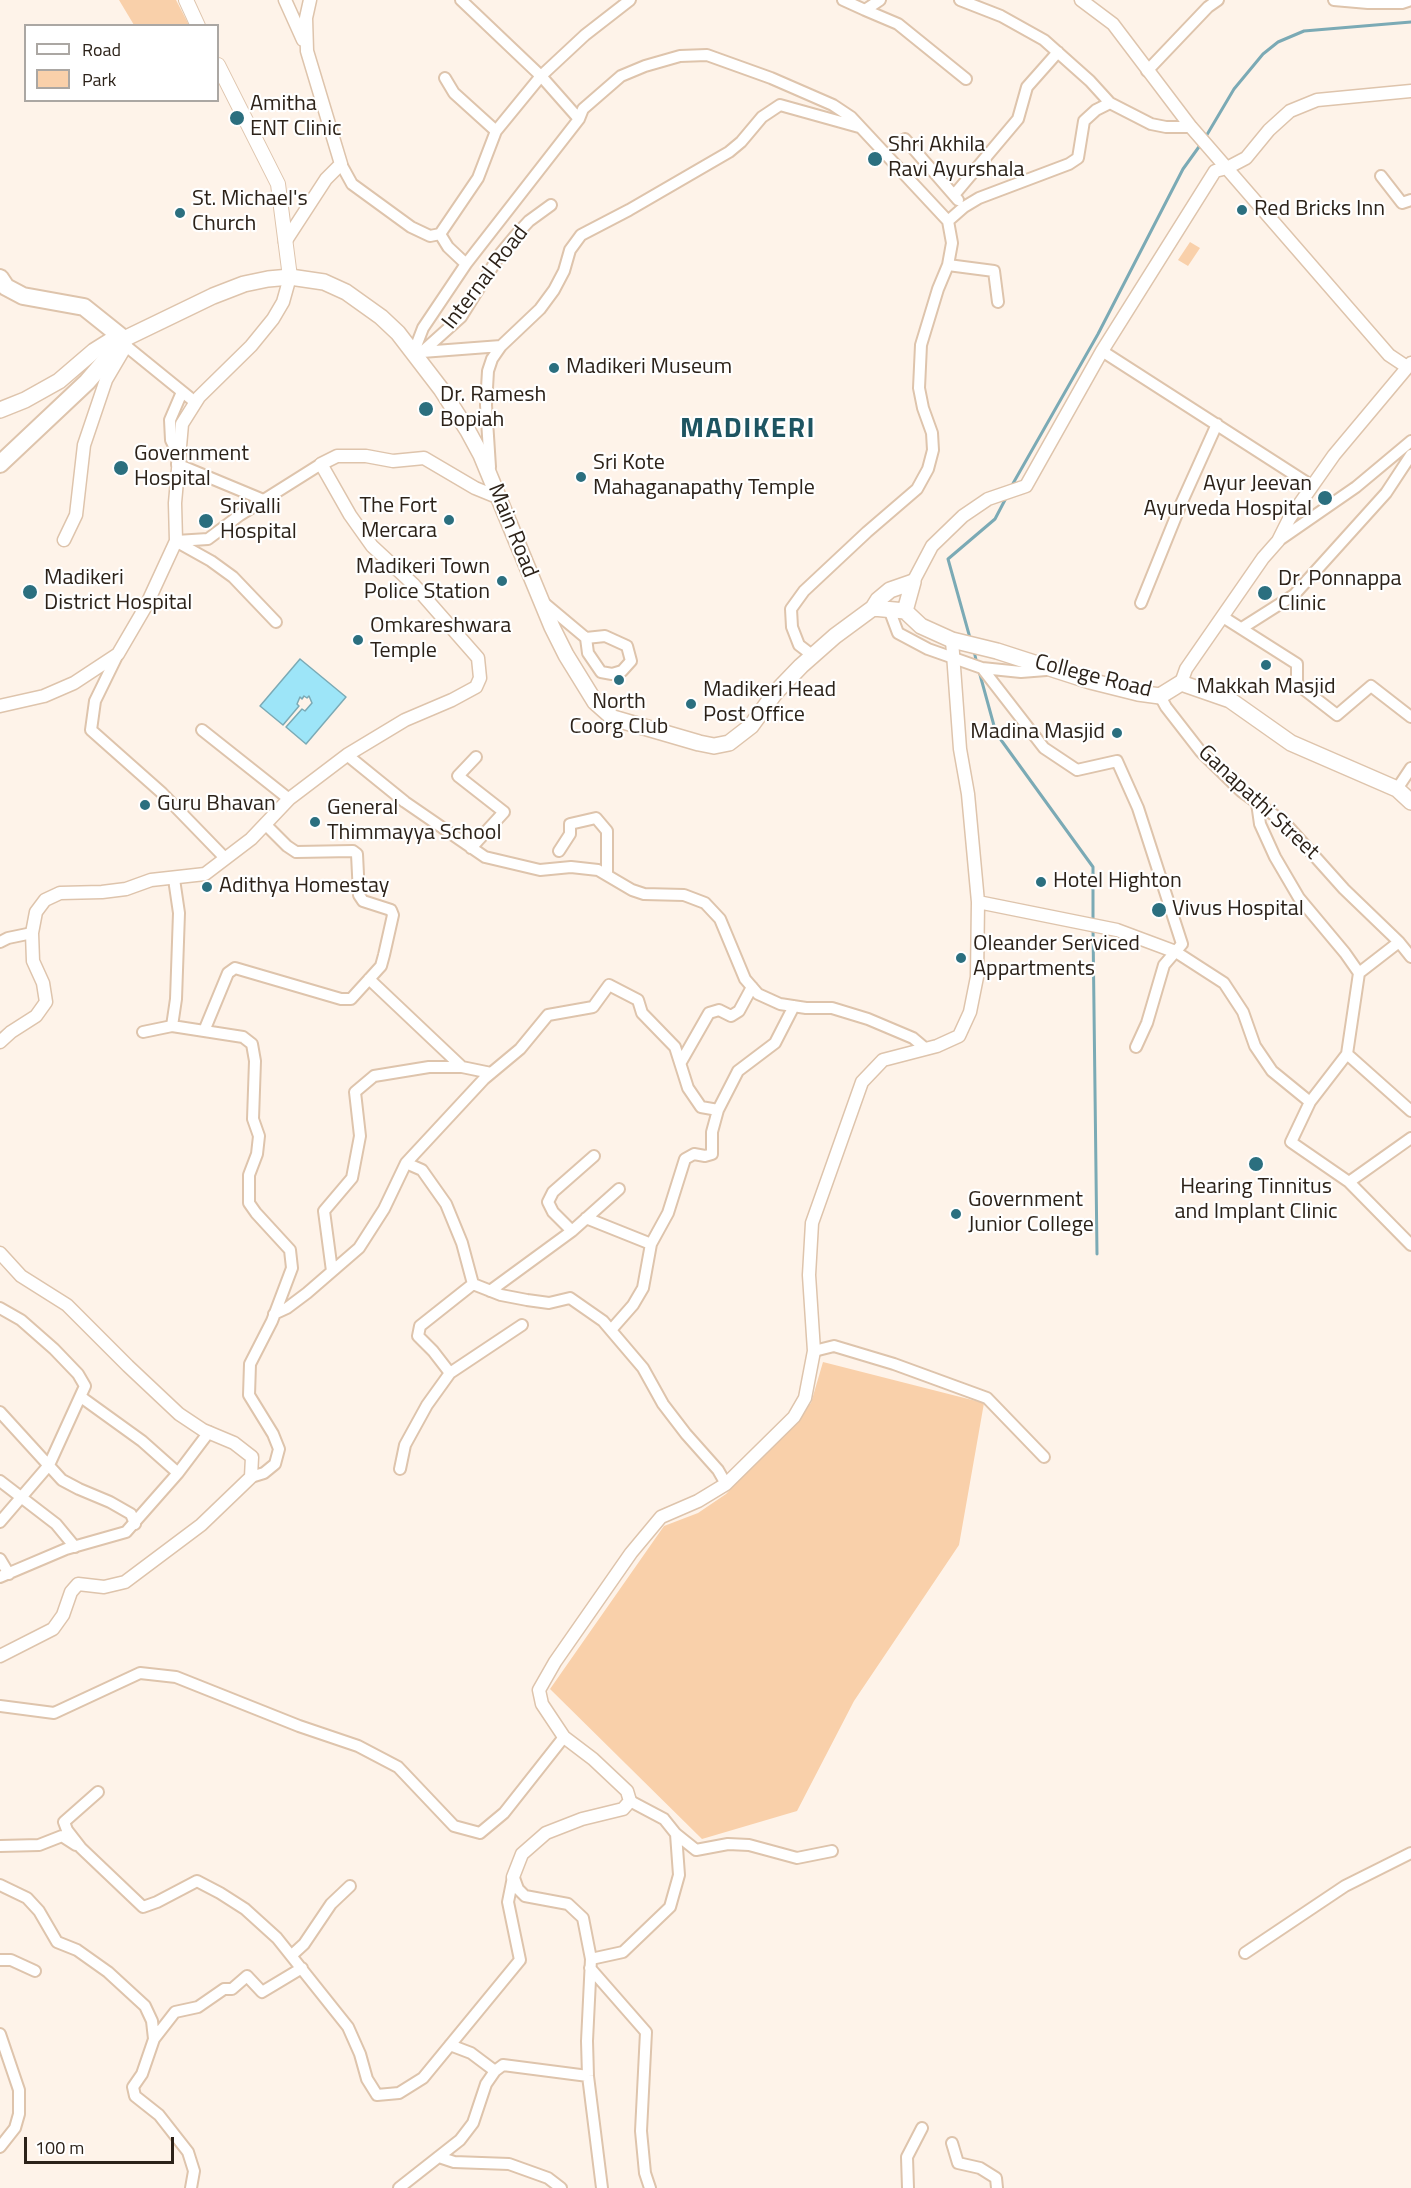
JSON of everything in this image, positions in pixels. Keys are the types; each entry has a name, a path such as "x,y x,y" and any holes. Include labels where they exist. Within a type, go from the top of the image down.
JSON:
{"highway":[{"path":"0,278 6,286 23,296 84,307 125,343 0,464"}],"main road":[{"path":"186,0 197,24"},
{"path":"219,67 278,184 290,277"},
{"name":"Main Road","path":"0,410 25,400 58,381 94,351 110,341 125,343 178,312 244,284 290,277 324,282 346,292 381,317 418,353 468,430 552,627 595,702 613,718 625,723 714,746 729,743 741,736 785,681 812,655 873,608 878,600 890,590 913,582"},
{"path":"873,608 905,611 913,582"},
{"name":"College Road","path":"905,611 921,626 952,640 997,651 1128,691 1160,696 1181,683"},
{"path":"1181,683 1230,700 1291,743 1397,789 1411,801"}],"street":[{"path":"285,0 306,51 341,164 352,183 411,227 430,236 440,234 478,178 496,131 542,76 585,34 628,0"},
{"path":"306,51 306,18 310,0"},
{"path":"461,0 542,76 579,119"},
{"path":"843,0 898,24 966,79"},
{"path":"866,10 880,0"},
{"path":"960,0 1001,16 1044,40 1090,81 1110,103 1151,124 1166,127 1191,127"},
{"path":"1081,0 1113,24 1191,127 1389,355 1409,365"},
{"path":"1147,71 1204,4 1218,0"},
{"path":"1334,0 1368,3 1402,3 1411,0"},
{"path":"954,195 1018,119 1027,87 1058,52"},
{"path":"501,346 418,353 423,328 466,264 579,119 583,109 621,76 680,56 707,55 771,78 833,105 851,117 948,221 952,243 948,265 938,289 921,345 919,388 932,433 933,450 928,469 917,489 804,591 791,609 792,627 799,645 812,655"},
{"path":"445,78 454,93 496,131"},
{"path":"913,582 932,546 963,516 988,499 1026,486 1102,351 1215,171 1227,168 1246,158 1269,130 1290,111 1317,100 1411,92"},
{"path":"948,221 964,207 980,198 1069,164 1078,158 1084,121 1096,110 1110,103"},
{"path":"176,541 208,539 240,515 337,456 366,456 393,461 424,458 475,488 494,490 486,405 486,384 492,359 501,346 540,309 554,290 564,271 570,250 581,235 729,152 771,109 780,105 861,128"},
{"path":"905,139 964,207"},
{"path":"285,242 326,179 341,164"},
{"path":"1381,176 1402,203 1411,200"},
{"name":"Internal Road","path":"418,353 461,317 501,253 529,221 551,205"},
{"path":"440,234 448,247 466,264"},
{"path":"948,265 994,271 998,302"},
{"path":"225,858 162,793 92,730 95,701 118,654 146,606 176,541 174,524 182,424 195,402 273,319 284,302 290,277"},
{"path":"64,540 76,515 84,445 106,380 125,343 195,402"},
{"path":"1102,351 1312,486"},
{"name":"College Road","path":"1181,683 1186,669 1263,558 1278,541 1289,519 1334,455 1409,365"},
{"path":"182,392 172,413 169,426 178,459 266,501"},
{"path":"1141,603 1181,504 1217,424"},
{"path":"1278,541 1356,487 1411,441"},
{"path":"1242,628 1294,595 1371,511 1411,455"},
{"path":"0,1042 36,1016 46,1002 43,983 33,961 32,933 36,912 45,900 60,893 126,890 151,880 205,874 251,839 289,799 347,755 405,720 476,687 480,678 478,658 414,585 372,546 350,515 321,464"},
{"path":"176,541 233,577 276,622"},
{"path":"540,599 586,638"},
{"path":"889,609 898,633 928,649 982,668 1021,672 1052,669"},
{"path":"1223,616 1297,664 1297,684 1337,715 1371,686 1411,717"},
{"path":"832,1851 797,1858 749,1845 728,1844 696,1850 676,1834 664,1819 630,1801 627,1791 593,1759 564,1737 542,1704 539,1690 555,1662 631,1553 661,1517 698,1501 726,1484 794,1417 805,1398 814,1351 809,1275 812,1223 862,1082 883,1060 926,1049 959,1036 970,1012 977,977 978,902 968,794 960,749 952,640"},
{"path":"0,706 44,696 74,683 118,654"},
{"path":"982,668 1044,748 1077,770 1117,761 1138,808 1182,944 1164,965 1147,1023 1136,1047"},
{"name":"Ganapathi Street","path":"1160,696 1201,752 1241,791 1285,823 1344,889 1399,942 1411,957"},
{"path":"202,730 289,799"},
{"path":"347,755 405,802 485,857 540,870 572,867 598,870 632,890 644,894 684,895 705,903 720,919 745,979 758,994 780,1004 832,1008 868,1019 913,1038 926,1049"},
{"path":"471,848 504,812 458,776 476,757"},
{"path":"1397,789 1411,768"},
{"path":"1257,803 1260,824 1275,857 1299,898 1359,973 1347,1054 1310,1102 1291,1142 1349,1182 1411,1245"},
{"path":"559,851 570,834 570,824 596,818 607,831 608,875"},
{"path":"204,1031 228,973 235,968 341,999 351,999 381,966 393,915 391,910 363,901 360,895 357,854 353,851 296,852 265,824"},
{"path":"172,1026 176,999 179,913 174,879"},
{"path":"978,902 1118,930 1176,952 1224,983 1242,1012 1255,1046 1272,1071 1310,1102"},
{"path":"0,942 32,933"},
{"path":"1359,973 1399,942"},
{"path":"369,979 462,1067"},
{"path":"274,1314 287,1308 359,1248 384,1209 406,1163 491,1073 520,1048 548,1015 593,1007 609,985 638,1000 642,1013 675,1047 688,1088 701,1107 718,1110"},
{"path":"681,1062 709,1013 719,1010 731,1016 739,1011 752,987"},
{"path":"611,1330 633,1305 643,1288 651,1244 668,1213 685,1159 694,1154 705,1156 712,1154 712,1132 718,1110 738,1071 775,1043 794,1006"},
{"path":"0,1656 53,1629 63,1615 71,1592 78,1584 104,1587 125,1582 201,1525 251,1477 264,1473 275,1464 279,1449 273,1434 249,1395 250,1364 274,1314 292,1268 290,1250 249,1203 249,1176 257,1154 259,1136 253,1119 255,1061 252,1044 243,1037 172,1026 143,1032"},
{"path":"1347,1054 1411,1111"},
{"path":"332,1271 324,1211 352,1178 360,1136 355,1092 374,1076 429,1067 462,1067 491,1073"},
{"path":"1349,1182 1411,1138"},
{"path":"572,1231 553,1212 548,1202 554,1192 594,1156"},
{"path":"406,1163 422,1170 446,1204 462,1243 473,1284"},
{"path":"490,1291 572,1231 619,1188"},
{"path":"586,1218 651,1244"},
{"path":"0,1253 21,1276 67,1305 179,1414 209,1432 234,1443 252,1457 251,1477"},
{"path":"473,1284 509,1296 549,1303 570,1298 603,1321 643,1368 663,1404 718,1470 726,1484"},
{"path":"450,1373 418,1336 420,1326 473,1284"},
{"path":"0,1308 21,1320 78,1374 85,1386 48,1464 0,1522"},
{"path":"400,1469 405,1444 427,1405 450,1373 522,1325"},
{"path":"814,1351 834,1346 894,1364 987,1398 1044,1457"},
{"path":"81,1397 142,1441 178,1473"},
{"path":"0,1412 62,1479 131,1514 135,1524"},
{"path":"0,1559 4,1576 75,1547 126,1532 178,1473 209,1432"},
{"path":"0,1481 56,1524 75,1547"},
{"path":"0,1706 54,1713 140,1673 176,1677 299,1726 358,1746 398,1767 454,1826 480,1833 504,1813 564,1737"},
{"path":"98,1792 64,1822 67,1830 81,1848 143,1907 196,1881 220,1893 244,1910 277,1938 348,2027 360,2054 367,2079 377,2095 399,2093 423,2078 520,1960 508,1902 513,1877 522,1854 546,1833 582,1819 623,1809 630,1801"},
{"path":"591,1964 623,1952 670,1907 679,1875 676,1834"},
{"path":"0,1846 39,1845 62,1836 81,1848"},
{"path":"1245,1953 1345,1886 1411,1853"},
{"path":"513,1877 518,1889 525,1896 568,1904 583,1918 591,1964 587,2041 588,2076 602,2188"},
{"path":"0,1885 27,1898 39,1911 57,1941 85,1955 128,1989 145,2006 152,2020 154,2039"},
{"path":"292,1955 304,1944 331,1904 350,1886"},
{"path":"0,1960 12,1960 35,1971"},
{"path":"591,1964 646,2032 641,2131 645,2172 650,2188"},
{"path":"191,2188 194,2171 188,2152 159,2115 135,2096 133,2087 142,2074 154,2039 175,2012 198,2007 224,1989 232,1989 248,1976 262,1992 302,1968"},
{"path":"0,2034 19,2091 19,2114 15,2128 0,2147"},
{"path":"450,2045 471,2053 495,2071"},
{"path":"399,2188 460,2139 473,2123 486,2084 495,2071 503,2065 588,2076"},
{"path":"908,2188 907,2157 922,2128"},
{"path":"952,2144 958,2163 980,2168 996,2178 997,2188"},
{"path":"439,2157 454,2162 509,2164 548,2178 561,2188"}],"green space":[{"path":"119,0 176,0 188,24 133,24"},
{"path":"1190,242 1200,248 1188,266 1178,260"},
{"path":"823,1362 984,1403 959,1545 854,1701 797,1811 702,1839 550,1689 664,1526 698,1513 726,1494 811,1403"}],"water":[{"path":"300,659 346,697 306,744 286,727 302,709 305,711 312,703 309,696 307,698 304,696 302,699 300,697 297,704 299,706 283,725 260,706"}],"waterway":[{"path":"1205,138 1234,89 1263,54 1278,42 1304,31 1411,22"},
{"path":"1011,487 1098,334 1183,169 1201,144"},
{"path":"970,638 948,559 995,519 1006,498"},
{"path":"974,651 977,664"},
{"path":"979,671 996,733 1093,867 1093,922"},
{"path":"1093,928 1097,1254"}],"place":[{"name":"Amitha ENT Clinic","path":"237,118"},
{"name":"Shri Akhila Ravi Ayurshala","path":"875,159"},
{"name":"Red Bricks Inn","path":"1242,210"},
{"name":"St. Michael's Church","path":"180,213"},
{"name":"Madikeri Museum","path":"554,368"},
{"name":"Dr. Ramesh Bopiah","path":"426,409"},
{"name":"Government Hospital","path":"121,468"},
{"name":"Sri Kote Mahaganapathy Temple","path":"581,477"},
{"name":"Ayur Jeevan Ayurveda Hospital","path":"1325,498"},
{"name":"The Fort Mercara","path":"449,520"},
{"name":"Srivalli Hospital","path":"206,521"},
{"name":"Madikeri Town Police Station","path":"502,581"},
{"name":"Madikeri District Hospital","path":"30,592"},
{"name":"Dr. Ponnappa Clinic","path":"1265,593"},
{"name":"Omkareshwara Temple","path":"358,640"},
{"name":"Makkah Masjid","path":"1266,665"},
{"name":"North Coorg Club","path":"619,680"},
{"name":"Madikeri Head Post Office","path":"691,704"},
{"name":"Madina Masjid","path":"1117,733"},
{"name":"Guru Bhavan","path":"145,805"},
{"name":"General Thimmayya School","path":"315,822"},
{"name":"Hotel Highton","path":"1041,882"},
{"name":"Adithya Homestay","path":"207,887"},
{"name":"Vivus Hospital","path":"1159,910"},
{"name":"Oleander Serviced Appartments","path":"961,958"},
{"name":"Hearing Tinnitus and Implant Clinic","path":"1256,1164"},
{"name":"Government Junior College","path":"956,1214"}],"district":[{"name":"MADIKERI","path":"748,430"}]}
